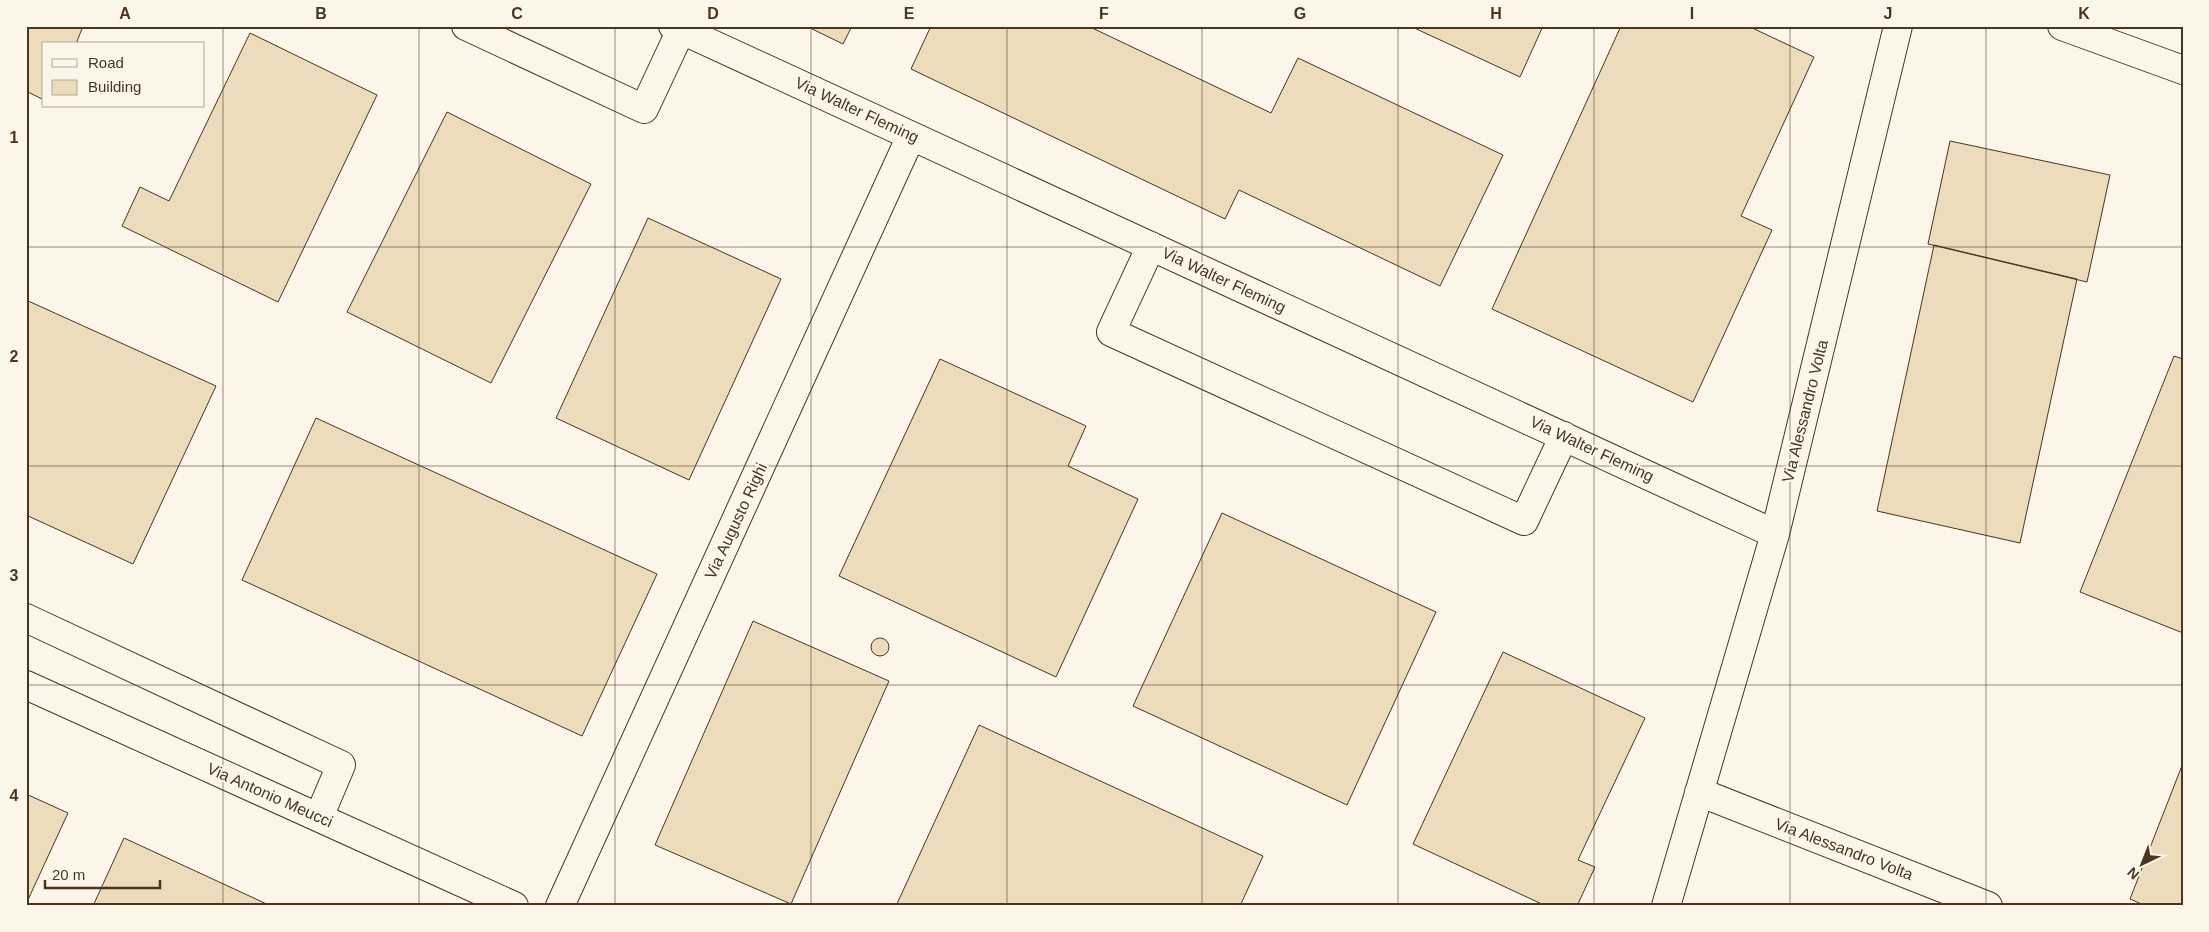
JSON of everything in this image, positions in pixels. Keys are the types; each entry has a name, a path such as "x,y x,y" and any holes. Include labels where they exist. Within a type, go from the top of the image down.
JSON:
{"street":[{"path":"466,26 644,108 677,28"},
{"name":"Via Alessandro Volta","path":"1666,906 1776,534 1898,26"},
{"path":"2062,26 2183,70"},
{"name":"Via Walter Fleming","path":"677,28 1776,534"},
{"name":"Via Augusto Righi","path":"560,906 912,136"},
{"path":"1151,246 1111,332 1524,521 1564,436"},
{"path":"26,618 341,765 319,817"},
{"name":"Via Antonio Meucci","path":"26,685 514,906"},
{"name":"Via Alessandro Volta","path":"1699,792 1988,906"}],"building":[{"path":"26,26 83,26 77,42 42,42 42,99 26,91"},
{"path":"806,26 852,26 843,44"},
{"path":"931,26 1088,26 1271,113 1298,58 1503,155 1440,286 1239,190 1225,219 911,69"},
{"path":"1410,26 1543,26 1520,77"},
{"path":"1621,26 1748,26 1814,57 1741,216 1772,230 1693,402 1492,309"},
{"path":"250,33 377,95 278,302 122,226 140,187 169,201"},
{"path":"447,112 591,184 491,383 347,312"},
{"path":"1950,141 2110,175 2087,282 1928,244"},
{"path":"648,218 781,279 689,480 556,418"},
{"path":"1934,245 2077,279 2020,543 1877,511"},
{"path":"26,300 216,386 133,564 26,515"},
{"path":"2174,356 2183,359 2183,633 2080,592"},
{"path":"940,359 1086,426 1068,466 1138,499 1056,677 839,576"},
{"path":"316,418 657,574 582,736 242,580"},
{"path":"1222,513 1436,612 1347,805 1133,706"},
{"path":"753,621 889,681 791,904 655,845"},
{"path":"876,638 884,638 889,643 887,654 876,656 871,651 871,643"},
{"path":"1503,652 1645,718 1578,860 1595,867 1577,906 1546,906 1413,844"},
{"path":"979,725 1263,856 1240,906 896,906"},
{"path":"2183,763 2183,906 2146,906 2130,899"},
{"path":"26,794 68,813 26,904"},
{"path":"124,838 271,906 93,906"}]}
